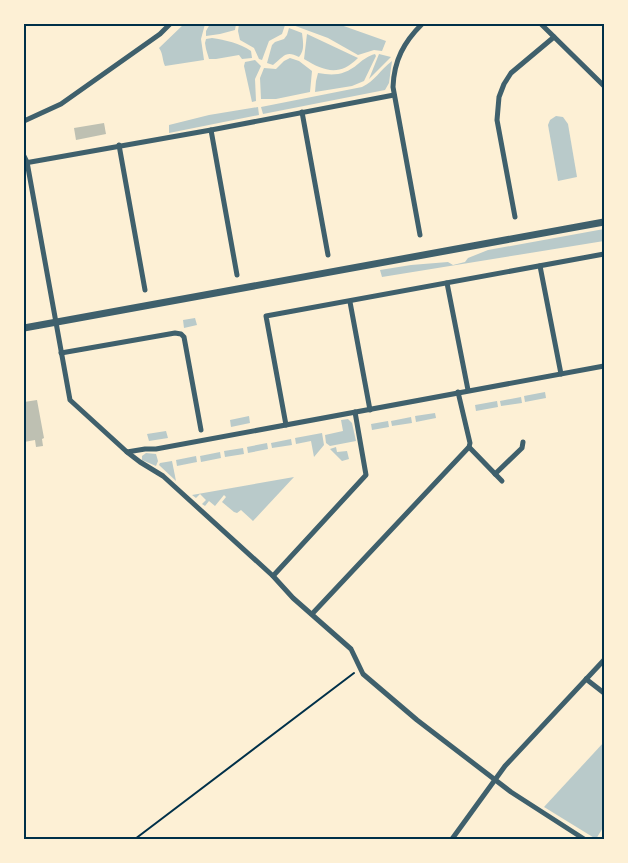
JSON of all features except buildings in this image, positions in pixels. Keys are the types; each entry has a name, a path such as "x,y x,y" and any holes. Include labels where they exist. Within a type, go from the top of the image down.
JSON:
{"street":[{"path":"24,121 60,104 160,34 170,24"},
{"path":"420,235 394,95 394,72 400,52 406,41 422,24"},
{"path":"541,24 604,86"},
{"path":"515,217 498,120 497,103 501,90 511,73 554,36"},
{"path":"25,163 394,95"},
{"path":"302,112 328,256"},
{"path":"211,130 238,275"},
{"path":"119,145 145,290"},
{"path":"24,156 70,400 127,452 163,476 272,576 293,598 351,649 360,669 368,678 417,720 495,780 584,839"},
{"path":"24,328 604,222"},
{"path":"286,425 266,316 604,254"},
{"path":"540,266 561,374"},
{"path":"447,283 468,390"},
{"path":"350,302 370,410"},
{"path":"61,353 175,333 181,334 184,337 201,430"},
{"path":"127,452 145,448 156,449 604,366"},
{"path":"312,614 469,447 470,443 458,392"},
{"path":"272,576 366,475 355,412"},
{"path":"495,474 522,448 523,442"},
{"path":"469,447 502,481"},
{"path":"452,839 520,749 604,660"},
{"path":"586,679 604,693"}],"path":[{"path":"135,839 360,669"}],"shaded area":[{"path":"184,24 205,24 201,39 204,60 165,66 159,48"},
{"path":"210,24 236,24 235,30 206,36 206,31"},
{"path":"239,24 285,25 282,34 269,41 262,60 259,59 254,48 240,40"},
{"path":"290,24 338,24 386,41 382,51 374,50 358,55 328,38"},
{"path":"289,28 302,33 303,46 301,54 299,57 288,54 273,65 267,63 272,45 284,39"},
{"path":"307,34 358,58 351,64 338,70 318,67 304,59"},
{"path":"212,38 242,46 251,51 252,58 242,59 239,55 209,59 205,43 206,39"},
{"path":"375,54 376,56 364,81 352,86 315,92 318,73 334,74 344,72"},
{"path":"379,54 391,57 369,79"},
{"path":"290,58 299,61 312,71 310,92 276,99 261,99 260,78 264,68 276,69"},
{"path":"255,60 261,66 255,79 256,101 252,102 244,66 245,62"},
{"path":"392,61 389,83 385,90 263,114 261,107 362,87"},
{"path":"258,107 259,115 169,133 169,125 209,115"},
{"path":"556,116 563,117 568,124 577,177 558,181 548,125 550,120"},
{"path":"604,229 604,241 382,277 380,270 448,262 453,265 465,262 468,258 488,250"},
{"path":"195,318 197,325 184,328 183,320"},
{"path":"545,392 546,398 525,402 524,396"},
{"path":"521,397 522,403 501,406 500,401"},
{"path":"497,401 498,407 476,411 475,405"},
{"path":"435,413 436,418 416,422 415,416"},
{"path":"249,416 250,423 231,427 230,420"},
{"path":"411,417 412,423 392,426 391,421"},
{"path":"348,419 352,423 356,441 330,446 326,443 325,435 343,431 341,420"},
{"path":"388,421 389,427 372,430 371,424"},
{"path":"166,431 168,438 149,441 147,434"},
{"path":"322,433 324,445 314,457 311,441 296,444 295,438"},
{"path":"291,439 292,445 272,448 271,443"},
{"path":"267,443 268,449 248,453 247,447"},
{"path":"336,447 337,452 347,451 349,459 342,461 330,449"},
{"path":"243,448 244,454 225,457 224,451"},
{"path":"220,452 221,458 201,462 200,456"},
{"path":"146,453 156,454 158,461 156,466 142,460 142,456"},
{"path":"196,456 197,462 177,466 176,460"},
{"path":"172,461 176,481 159,465 160,463"},
{"path":"294,477 253,521 241,510 237,513 234,512 222,502 226,497 224,495 215,506 209,501 205,506 202,504 206,500 200,494 196,498 192,495"},
{"path":"604,742 604,826 596,839 544,807"}]}
